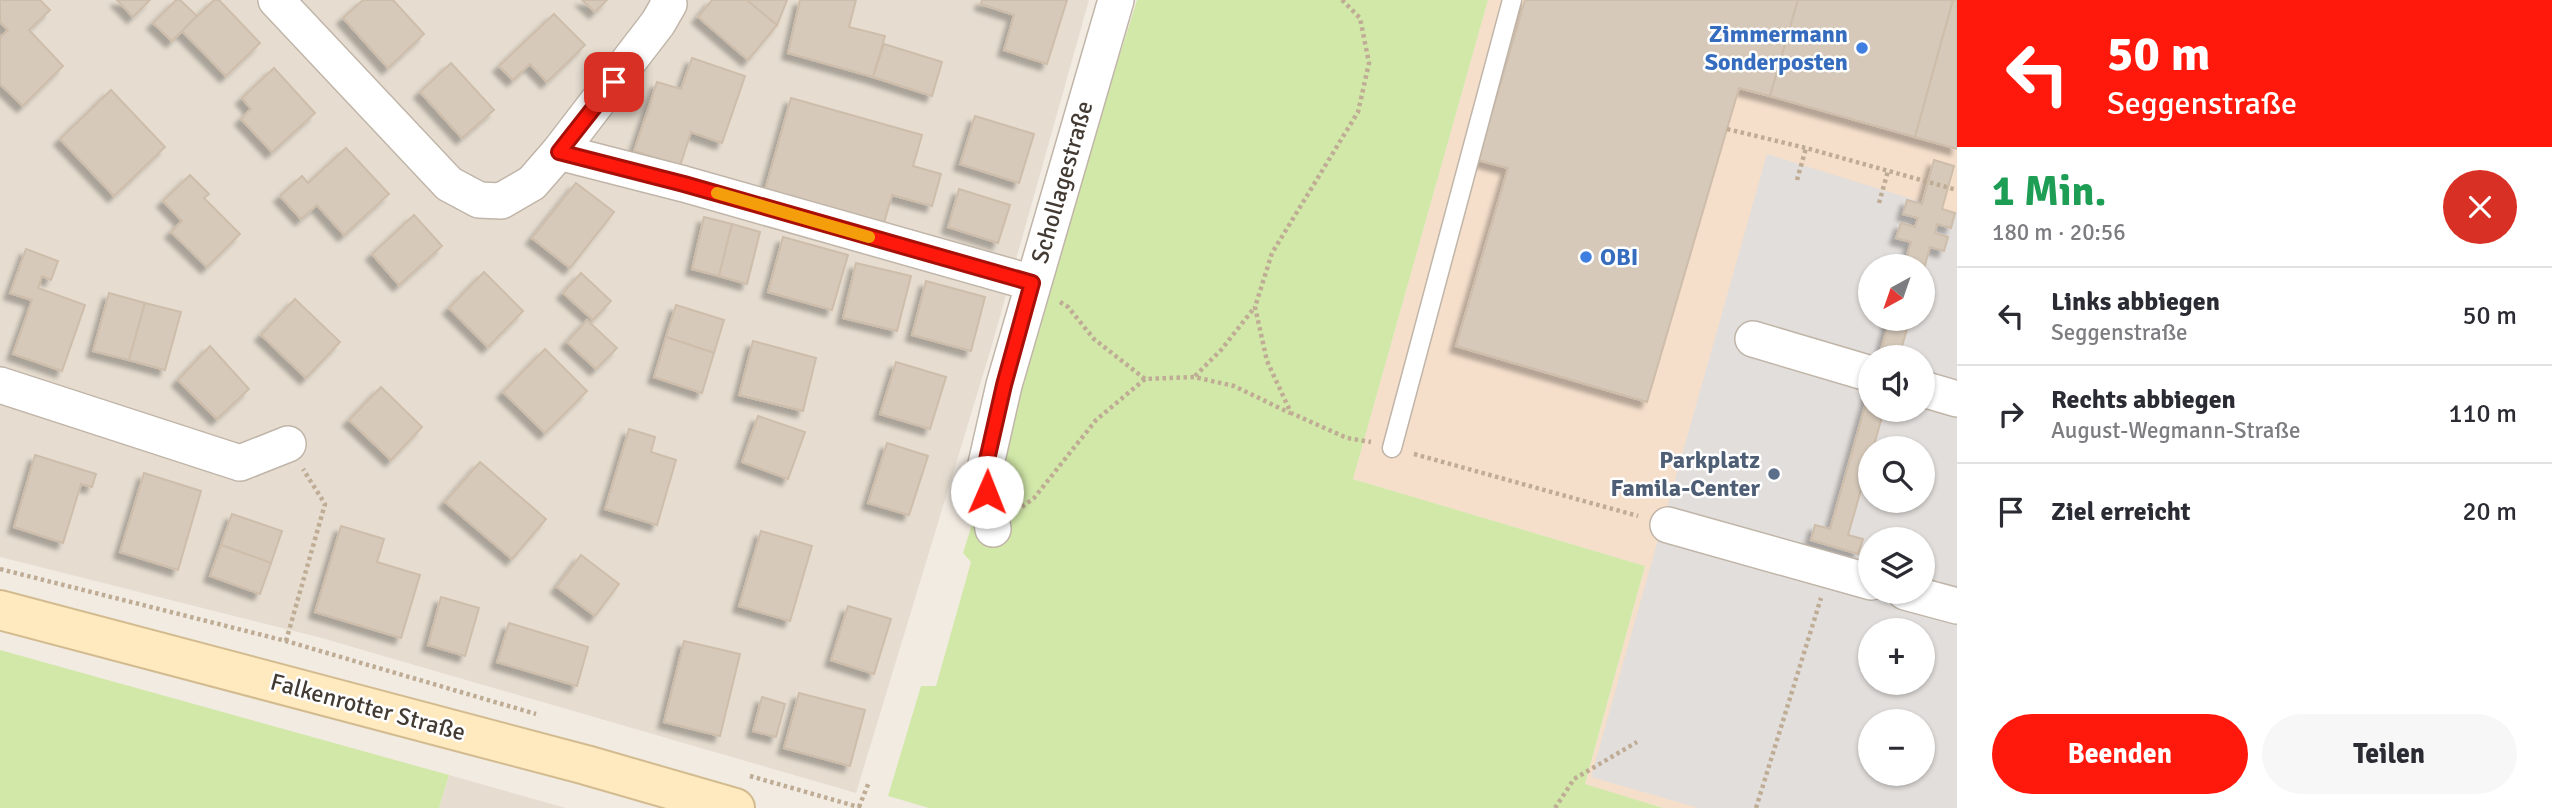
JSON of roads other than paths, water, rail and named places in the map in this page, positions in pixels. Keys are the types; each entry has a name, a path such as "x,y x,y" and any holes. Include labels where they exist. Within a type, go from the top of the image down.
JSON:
{"main road":[{"name":"Falkenrotter Straße","path":"0,610 573,762 737,790"}],"street":[{"path":"276,0 449,184 479,200 501,201 532,183 559,152 658,23 669,4 668,0"},
{"name":"Schollagestraße","path":"993,529 984,473 1004,385 1116,0"},
{"path":"559,152 684,184 1032,283"},
{"path":"1753,339 1858,370"},
{"path":"0,385 240,463 288,444"},
{"path":"1935,393 1957,399"},
{"path":"1668,524 1858,578"},
{"path":"1935,600 1957,606"}],"lane":[{"path":"1392,448 1512,0"}],"place":[{"name":"Zimmermann Sonderposten","path":"1862,48"},
{"name":"OBI","path":"1586,257"},
{"name":"Parkplatz Famila-Center","path":"1774,474"}]}
